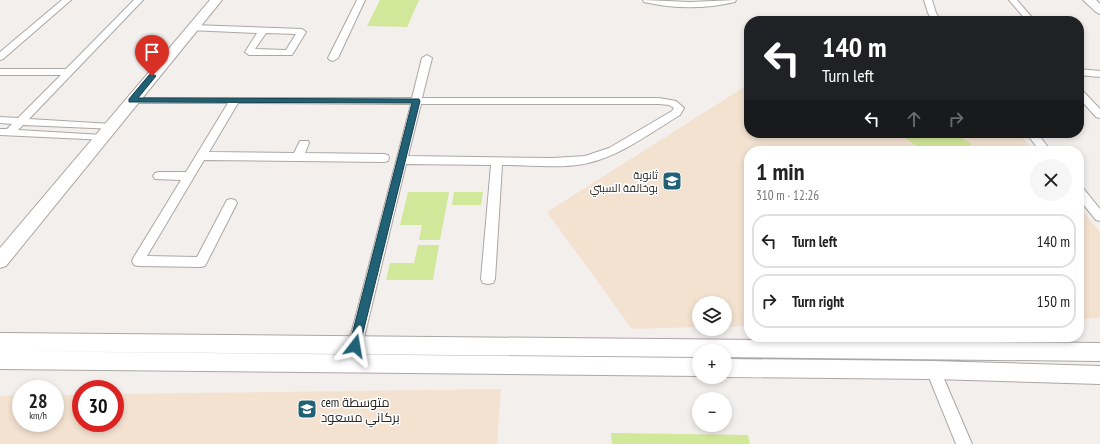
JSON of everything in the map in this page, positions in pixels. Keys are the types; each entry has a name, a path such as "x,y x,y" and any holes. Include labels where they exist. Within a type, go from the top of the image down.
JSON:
{"main road":[{"path":"0,261 216,0"},
{"path":"1089,0 1100,10"},
{"path":"0,342 1100,352"},
{"path":"0,360 692,367"},
{"path":"732,368 933,370 1100,374"}],"street":[{"path":"0,57 67,0"},
{"path":"5,132 21,122 139,0"},
{"path":"333,58 361,0"},
{"path":"647,0 673,4 694,4 732,0"},
{"path":"928,0 935,16"},
{"path":"1012,0 1026,16"},
{"path":"192,28 302,32 289,53 249,52 263,31"},
{"path":"355,346 427,58"},
{"path":"0,72 69,72"},
{"path":"1084,72 1100,74"},
{"path":"1084,97 1100,115"},
{"path":"132,100 659,101 670,102 677,105 679,108 676,113 613,150 586,160 553,162 401,160"},
{"path":"231,204 201,262 138,262 234,101"},
{"path":"0,120 107,133"},
{"path":"5,132 107,133"},
{"path":"1035,138 1042,146"},
{"path":"298,157 304,143"},
{"path":"201,156 384,158"},
{"path":"488,279 497,161"},
{"path":"159,176 189,176"},
{"path":"1084,197 1100,217"},
{"path":"933,370 964,444"}],"shaded area":[{"name":"ثانوية بوخالفة السبتي","path":"744,87 744,138 1023,138 1030,146 744,146 744,326 732,327 732,296 692,296 692,327 632,329 547,212"},
{"path":"1084,212 1100,232 1100,318 1084,319"},
{"name":"cem متوسطة بركاني مسعود","path":"501,389 497,444 0,444 0,396 12,395 12,432 64,432 64,395 72,395 72,432 124,432 124,394"}],"green space":[{"path":"380,0 419,0 407,27 367,26"},
{"path":"905,138 962,138 972,144 968,146 917,146"},
{"path":"408,192 449,192 440,240 419,240 422,225 400,225"},
{"path":"454,192 483,192 481,205 452,205"},
{"path":"418,245 439,245 433,280 386,280 390,263 414,263"},
{"path":"611,433 748,435 750,444 612,444"}],"place":[{"name":"ثانوية بوخالفة السبتي","path":"672,181"},
{"name":"cem متوسطة بركاني مسعود","path":"307,409"}],"route":[{"path":"152,76 132,100 416,101 355,346"}]}
